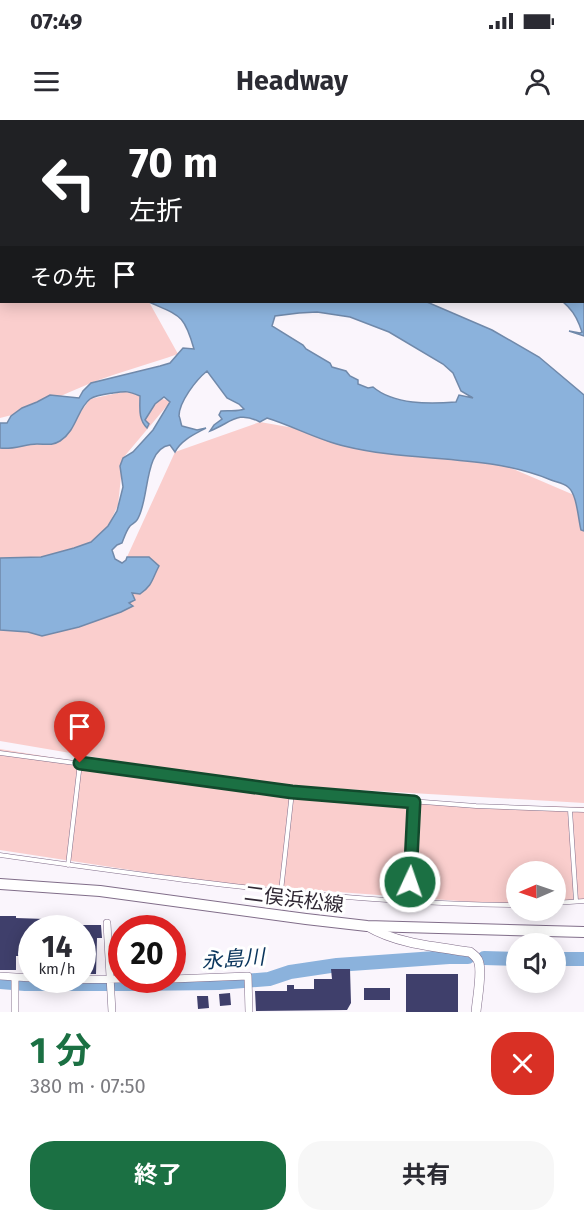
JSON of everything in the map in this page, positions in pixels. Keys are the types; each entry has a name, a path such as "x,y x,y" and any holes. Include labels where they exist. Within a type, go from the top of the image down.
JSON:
{"main road":[{"name":"二俣浜松線","path":"2,883 100,891 367,926 584,932"}],"street":[{"path":"107,923 108,943"},
{"path":"367,926 381,934 416,943 470,952 474,955 479,961 476,1012"},
{"path":"0,976 18,977"},
{"path":"15,977 15,1012"},
{"path":"186,979 249,980 249,1012"},
{"path":"111,993 112,1012"}],"lane":[{"path":"0,753 292,792 476,806 584,810"},
{"path":"68,865 80,763"},
{"path":"281,891 292,792"},
{"path":"409,902 414,802"},
{"path":"570,810 576,902"},
{"path":"0,855 281,891 409,902 506,905"},
{"path":"566,902 584,901"}],"shaded area":[{"path":"0,303 150,303 178,354 102,379 35,407 0,418"},
{"path":"127,391 171,401 123,458 118,505 99,546 0,572 0,448 61,440 90,399"},
{"path":"260,422 504,465 574,495 584,515 584,803 274,785 437,804 584,807 584,900 566,901 566,861 506,861 506,904 215,883 0,850 0,749 117,768 241,782 0,741 0,630 158,566 127,557 175,452"}],"water":[{"path":"151,303 429,303 492,330 539,357 584,395 584,531 581,530 571,490 562,484 526,471 475,462 396,455 344,446 267,418 260,422 240,417 210,431 222,419 219,415 221,411 244,409 227,398 207,371 189,392 182,404 179,416 182,426 197,430 206,428 185,441 175,452 170,445 161,449 155,456 141,511 136,521 130,526 122,543 112,550 115,559 122,563 127,557 149,557 159,566 147,588 140,594 132,593 135,600 129,603 133,606 79,627 42,636 28,632 0,630 0,558 41,557 91,542 108,526 117,511 123,487 120,466 123,458 133,452 153,430 170,402 164,397 155,404 145,420 149,424 147,428 141,417 140,396 125,392 95,397 82,408 74,426 66,436 52,444 0,448 0,423 7,423 11,416 22,408 50,395 79,398 91,383 170,363 183,348 194,349 184,322 174,314","holes":["317,312 350,317 389,332 443,364 453,373 461,391 473,398 459,395 456,402 435,403 413,402 391,397 373,387 368,388 358,384 358,380 346,371 332,367 330,363 272,326 275,316"]},
{"path":"564,303 584,303 584,336 569,331 582,332 574,314"}],"building":[{"path":"0,916 16,916 18,918 18,956 16,956 16,970 0,970"},
{"path":"96,925 101,925 102,938 97,938 96,974"},
{"path":"331,969 350,969 351,1003 347,1010 256,1011 255,991 287,991 287,985 294,985 294,989 314,989 314,979 332,979"},
{"path":"406,974 458,974 458,1012 406,1012"},
{"path":"364,988 390,988 390,1000 364,1000"},
{"path":"230,993 231,1005 220,1006 219,994"},
{"path":"197,996 208,996 209,1008 198,1009"}],"waterway":[{"name":"永島川","path":"0,982 25,984 219,983 269,979 290,972 337,965 468,957"},
{"name":"永島川","path":"484,958 506,959"},
{"name":"永島川","path":"566,959 584,959"}],"route":[{"path":"80,763 292,792 414,802 410,882"}]}
